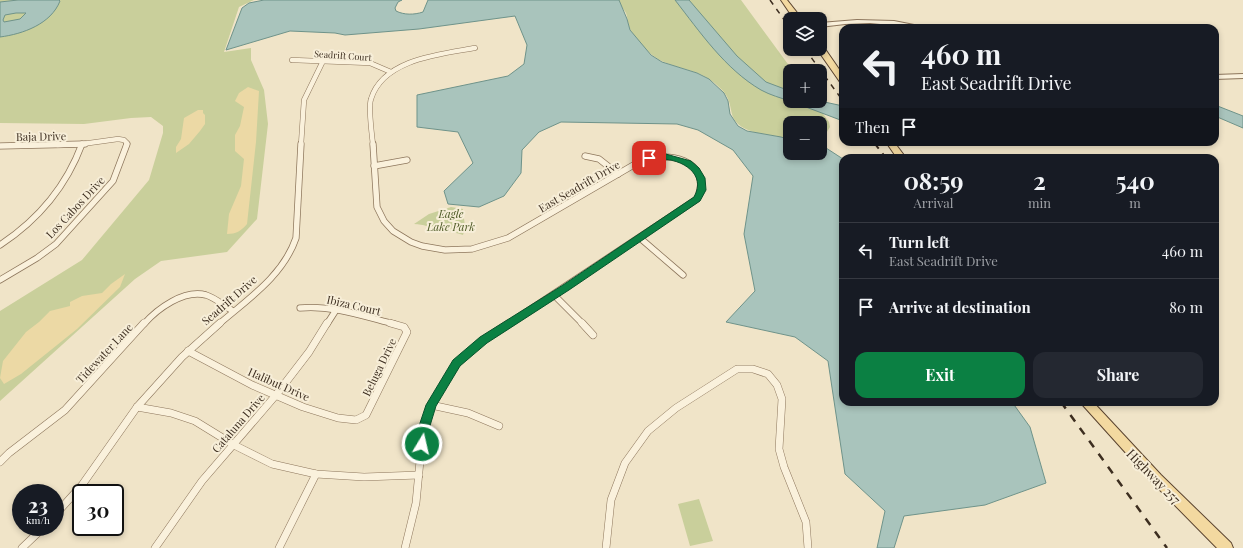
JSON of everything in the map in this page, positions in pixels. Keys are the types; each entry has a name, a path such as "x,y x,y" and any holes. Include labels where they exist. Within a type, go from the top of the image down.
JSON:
{"main road":[{"path":"784,0 793,12"},
{"path":"826,56 839,74"},
{"name":"Highway 257","path":"1090,406 1157,479 1226,548"}],"street":[{"path":"827,24 874,20 903,24"},
{"path":"391,72 407,64 425,58 475,48"},
{"name":"Seadrift Court","path":"292,60 370,62 391,72"},
{"name":"Seadrift Drive","path":"64,505 82,485 138,407 188,351 273,277 293,249 296,238 304,100 323,61"},
{"name":"East Seadrift Drive","path":"391,72 376,88 370,100 377,207 384,223 396,234 408,241 423,246 445,250 466,250 486,246 508,238 618,174 649,158 662,156 688,163 696,170 701,178 702,190 697,199 554,295 483,340 457,363 431,405 423,429 416,503 405,548"},
{"path":"1219,77 1243,76"},
{"name":"Los Cabos Drive","path":"0,280 37,258 56,244 113,181 126,141 118,140 82,144"},
{"path":"0,244 22,229 49,201 70,172 82,144"},
{"name":"Baja Drive","path":"0,146 82,144"},
{"path":"585,156 599,159 618,174"},
{"path":"374,166 407,160"},
{"path":"640,238 683,275"},
{"name":"Tidewater Lane","path":"0,462 9,453 65,410 153,314 170,302 193,295 206,295 234,311"},
{"path":"554,295 593,335"},
{"name":"Ibiza Court","path":"300,308 310,306 336,310 404,327"},
{"name":"Cataluna Drive","path":"156,548 202,481 276,395 309,352 336,310"},
{"name":"Beluga Drive","path":"366,415 407,332 404,327"},
{"name":"Halibut Drive","path":"188,351 252,385 303,407 338,418 356,420 366,415"},
{"path":"606,548 611,500 625,463 648,431 676,408 737,369 753,369 768,374 777,385 782,399 779,449 784,467 806,522 808,548"},
{"path":"431,405 468,413 499,426"},
{"path":"138,407 171,413 195,421 234,445 272,464 316,474 364,477 419,475"},
{"path":"279,548 316,474"},
{"path":"22,548 35,536"}],"green space":[{"path":"0,0 254,0 239,7 224,52 251,48 251,60 264,90 268,124 257,219 227,252 161,261 135,279 0,401 0,311 82,260 149,180 163,133 163,126 151,117 84,124 0,123"},
{"path":"619,0 741,0 788,64 783,64 783,108 819,108 825,116 783,116 783,138 756,133 744,128 735,121 727,96 723,90 704,76 659,60 645,49 631,31 626,13"},
{"path":"827,119 829,122 830,127 827,132"},
{"name":"Eagle Lake Park","path":"451,207 463,209 465,225 463,235 414,224 429,214"},
{"path":"699,499 713,541 690,546 678,504"}],"sand":[{"path":"248,87 259,91 256,142 247,224 238,232 227,234 229,214 241,186 244,159 235,151 235,135 240,126 244,107 235,101 239,93"},
{"path":"198,110 203,110 205,115 205,124 189,144 176,153 176,147 181,139 184,118"},
{"path":"125,274 120,287 77,329 21,374 4,384 0,378 3,361 26,332 50,311 70,306 70,302 82,296 102,293 111,284"}],"water":[{"path":"18,0 60,1 56,9 43,22 27,30 9,36 0,37 0,2","holes":["26,13 20,19 4,22 3,20 5,15"]},
{"path":"264,0 402,0 398,2 395,8 396,11 416,14 423,12 428,0 619,0 630,30 651,55 662,62 697,73 709,79 724,93 728,101 730,114 738,126 747,131 783,138 783,160 827,160 827,149 839,156 839,406 1015,406 1030,427 1046,483 985,505 904,516 894,548 877,548 885,511 845,474 828,361 795,337 726,322 755,291 744,234 753,176 733,150 698,130 677,124 561,122 539,132 522,150 521,173 504,196 479,207 448,204 444,191 473,163 458,132 417,127 417,95 508,76 524,64 527,45 515,16 419,29 345,35 335,33 290,31 226,50 242,8 249,3"},
{"path":"675,0 689,0 737,56 766,82 783,88 783,99 761,90 736,72 704,37"},
{"path":"827,103 839,105 839,119 809,108 827,108"},
{"path":"1219,107 1243,116 1243,128 1219,118"}],"railway":[{"path":"770,0 783,18"},
{"path":"810,56 839,96"},
{"path":"877,146 883,154"},
{"path":"1064,406 1167,548"}],"route":[{"path":"422,444 423,429 431,405 457,363 483,340 554,295 697,199 702,190 701,178 696,170 688,163 676,158 662,156 649,158"}]}
